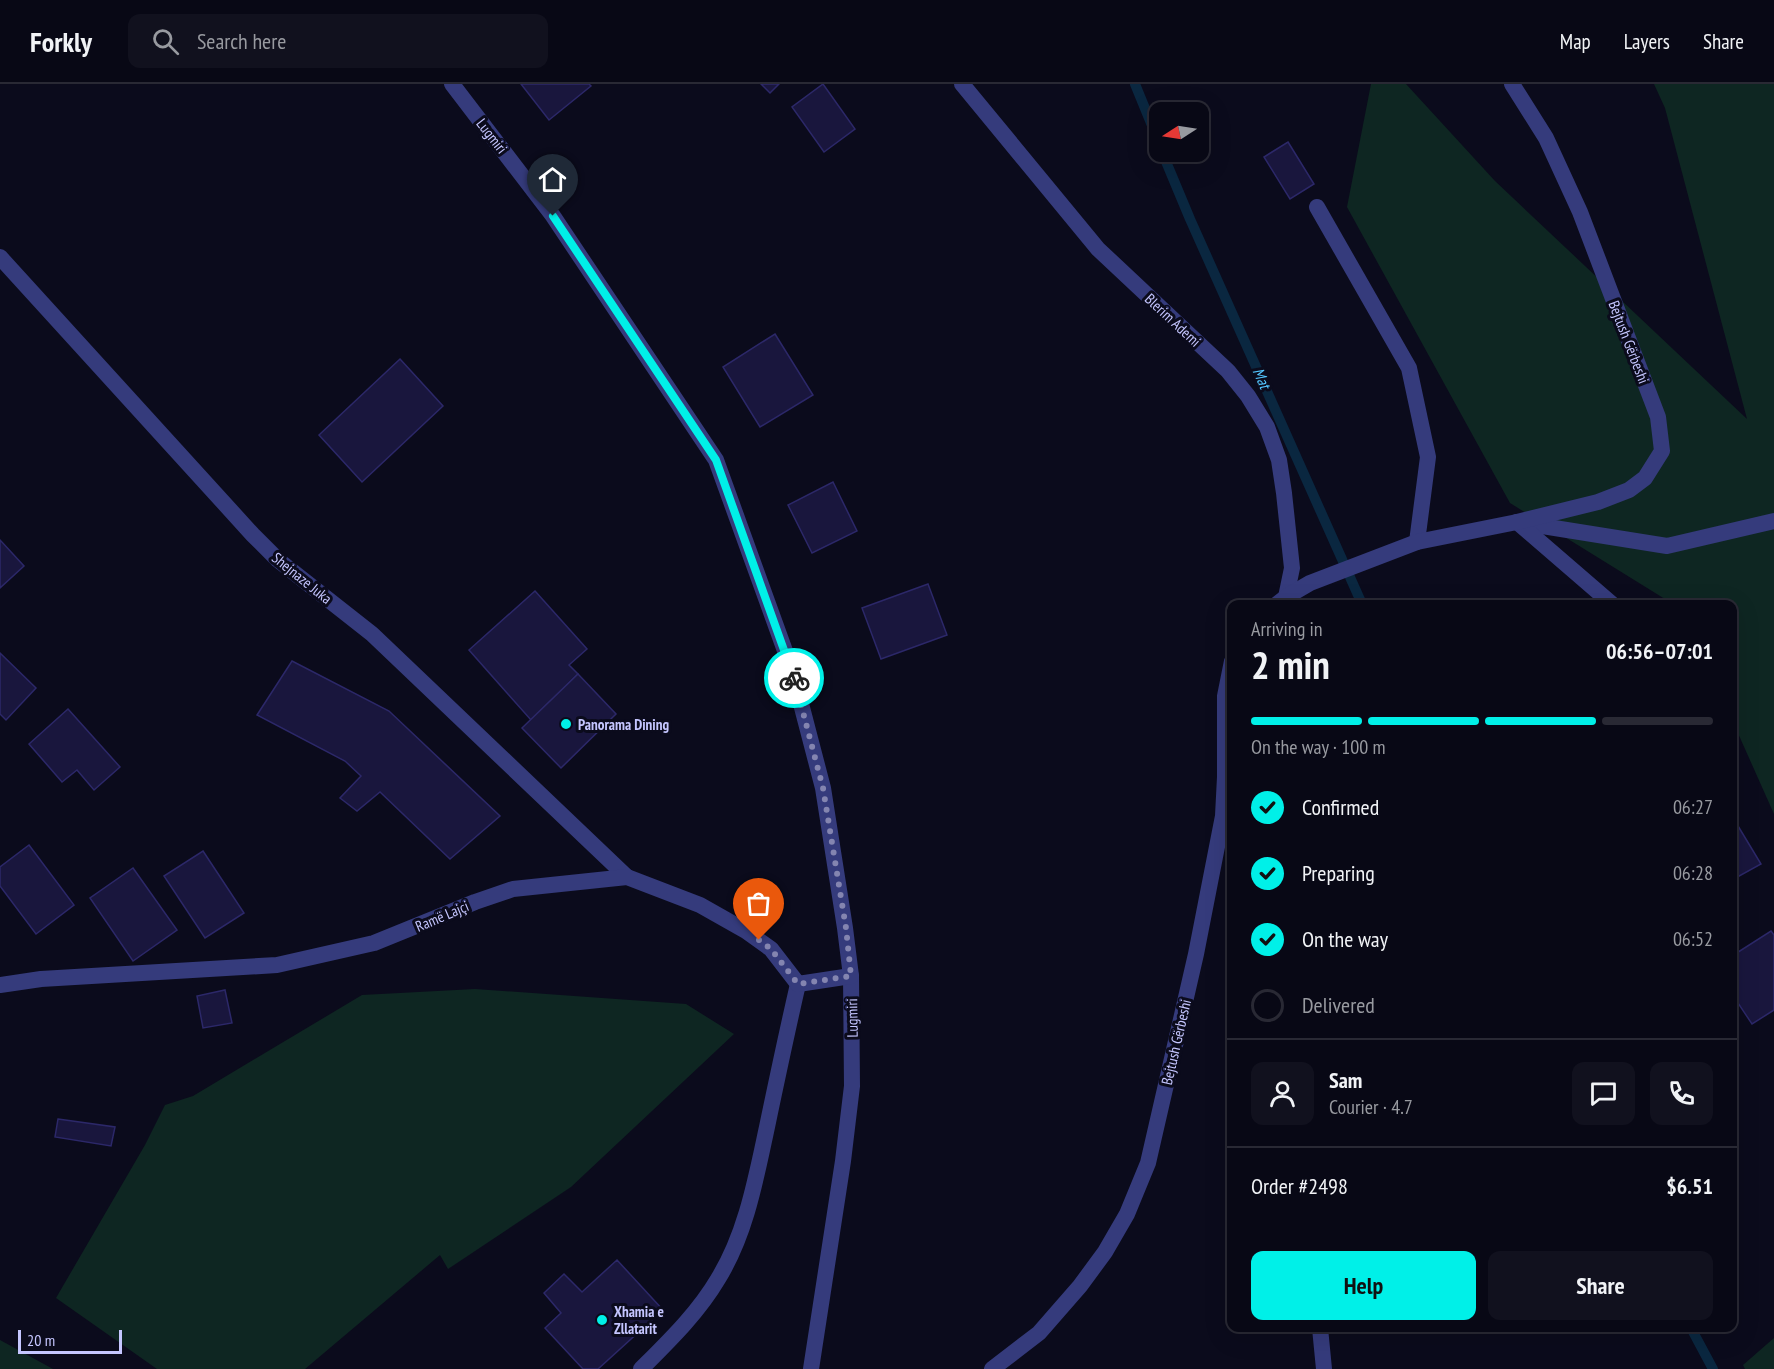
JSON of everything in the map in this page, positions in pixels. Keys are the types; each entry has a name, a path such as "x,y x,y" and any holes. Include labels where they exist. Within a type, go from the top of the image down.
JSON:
{"street":[{"name":"Lugmiri","path":"452,84 553,216 716,460 793,673 823,788 846,928 851,976 852,1086 843,1161 811,1369"},
{"name":"Blerim Ademi","path":"962,84 1098,249 1228,371 1248,396 1267,427 1279,460 1292,568 1281,600"},
{"name":"Bejtush Gërbeshi","path":"1283,600 1310,583 1417,542 1517,522 1598,502 1629,490 1645,478 1662,450 1658,417 1580,212 1546,138 1512,84"},
{"path":"1317,207 1409,368 1428,457 1417,542"},
{"name":"Shejnaze Juka","path":"1,261 278,560 372,634 627,877"},
{"path":"1517,522 1667,546 1774,521"},
{"path":"1517,522 1607,600"},
{"name":"Bejtush Gërbeshi","path":"992,1369 1039,1333 1086,1278 1105,1252 1127,1214 1148,1163 1196,954 1222,816 1227,686"},
{"name":"Ramë Lajçi","path":"0,985 41,979 277,965 374,943 513,889 627,877 700,905 747,931 771,949 798,984"},
{"path":"641,1369 687,1322 704,1301 719,1278 730,1254 753,1190 798,984 851,976"},
{"path":"1320,1332 1324,1369"}],"green space":[{"path":"1371,84 1406,84 1495,181 1747,419 1665,108 1654,84 1774,84 1774,814 1737,731 1737,600 1667,600 1510,503 1347,207"},
{"path":"475,989 686,1004 734,1034 571,1187 448,1269 440,1255 305,1369 157,1369 56,1298 145,1145 165,1105 193,1096 362,995"},
{"path":"1774,1338 1774,1369 1745,1369 1743,1365"},
{"path":"0,1340 53,1369 0,1369"}],"building":[{"path":"521,84 589,84 591,86 549,120"},
{"path":"761,84 779,84 770,93"},
{"path":"823,84 855,129 824,152 792,107"},
{"path":"1288,142 1314,184 1290,199 1264,157"},
{"path":"775,334 813,395 760,427 723,367"},
{"path":"400,359 443,406 362,482 319,435"},
{"path":"833,482 857,531 812,553 788,505"},
{"path":"0,540 24,566 0,588"},
{"path":"928,584 947,635 881,659 862,608"},
{"path":"535,591 587,649 569,665 578,674 531,720 469,650"},
{"path":"0,653 36,688 6,720 0,714"},
{"path":"292,661 389,711 500,816 450,859 380,792 357,811 340,798 361,776 345,761 257,715"},
{"name":"Panorama Dining","path":"578,674 616,714 561,768 522,728"},
{"path":"68,709 120,767 94,790 77,770 62,782 29,744"},
{"path":"1737,824 1761,864 1737,877"},
{"path":"29,845 74,905 36,934 0,886 0,867"},
{"path":"203,851 244,913 205,938 164,876"},
{"path":"133,868 177,930 133,961 90,898"},
{"path":"1771,931 1774,935 1774,1010 1752,1024 1737,1002 1737,953"},
{"path":"225,990 232,1023 203,1028 197,996"},
{"path":"58,1119 115,1127 111,1146 55,1137"},
{"name":"Xhamia e Zllatarit","path":"617,1260 663,1310 598,1369 583,1369 545,1328 561,1313 544,1293 564,1274 582,1292"}],"waterway":[{"name":"Mat","path":"1135,84 1149,118"},
{"name":"Mat","path":"1166,162 1360,600"},
{"name":"Mat","path":"1693,1332 1713,1369"}],"way so far":[{"path":"759,940 771,949 798,984 851,976 846,928 823,788 794,678"}],"place":[{"name":"Panorama Dining","path":"566,724"},
{"name":"Xhamia e Zllatarit","path":"602,1320"}],"route":[{"path":"553,216 716,460 794,678"}]}
